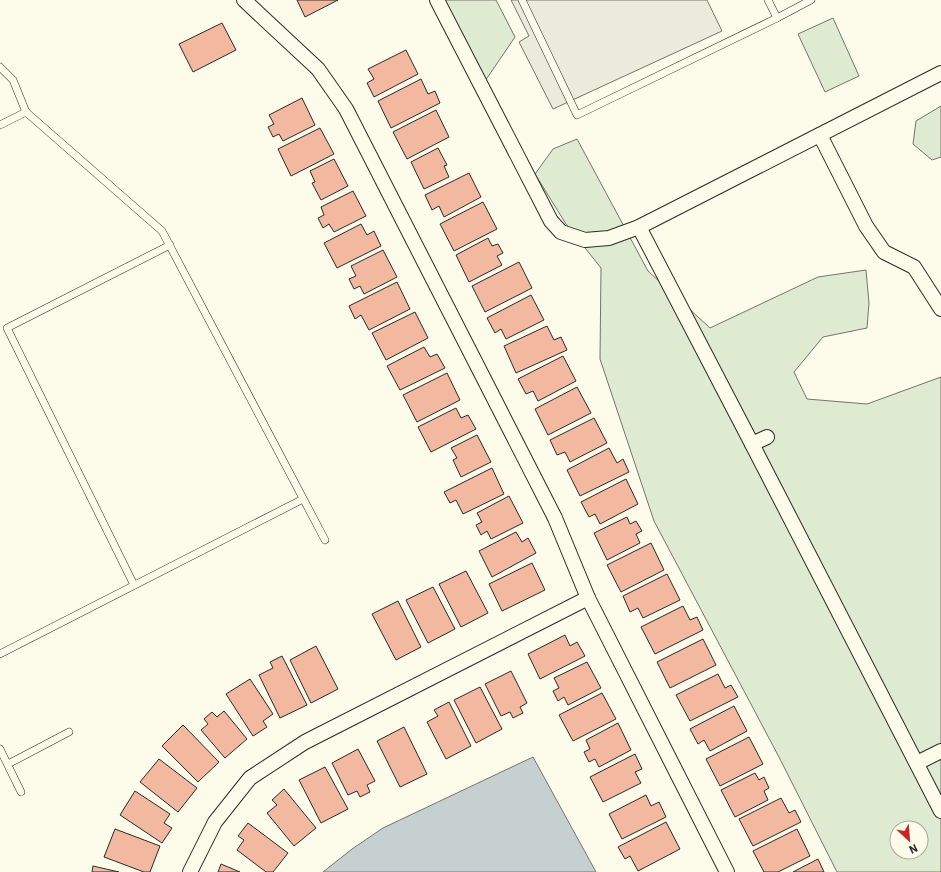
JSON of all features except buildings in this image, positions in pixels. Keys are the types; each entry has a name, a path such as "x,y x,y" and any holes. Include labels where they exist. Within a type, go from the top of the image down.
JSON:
{"street":[{"path":"244,0 318,69 346,109 555,518 588,598 727,872"},
{"path":"437,0 551,221 561,232 585,240 609,238 639,227 941,73"},
{"path":"820,135 866,226 884,252 914,268 941,309"},
{"path":"639,227 941,811"},
{"path":"752,444 767,437"},
{"path":"190,872 215,822 250,778 305,742 588,598"},
{"path":"917,763 941,751"}],"lane":[{"path":"522,0 577,115 811,0"},
{"path":"768,0 777,18"},
{"path":"0,67 13,80 26,112 162,231 325,540"},
{"path":"0,125 26,112"},
{"path":"134,585 7,328 170,245"},
{"path":"0,654 303,499"},
{"path":"8,764 69,732"},
{"path":"0,749 21,792"}],"green space":[{"path":"434,0 496,0 515,37 483,84"},
{"path":"833,18 859,76 825,92 798,34"},
{"path":"941,106 941,157 932,160 913,144 916,121"},
{"path":"577,139 648,271 710,328 818,277 866,270 869,303 867,328 823,337 794,372 807,399 867,404 941,377 941,872 837,872 780,759 654,521 600,359 601,268 566,224 535,174 553,149"}],"shaded area":[{"path":"511,0 707,0 722,31 553,109 519,42 529,36"},
{"path":"533,757 596,872 323,872 352,849 383,828"}]}
